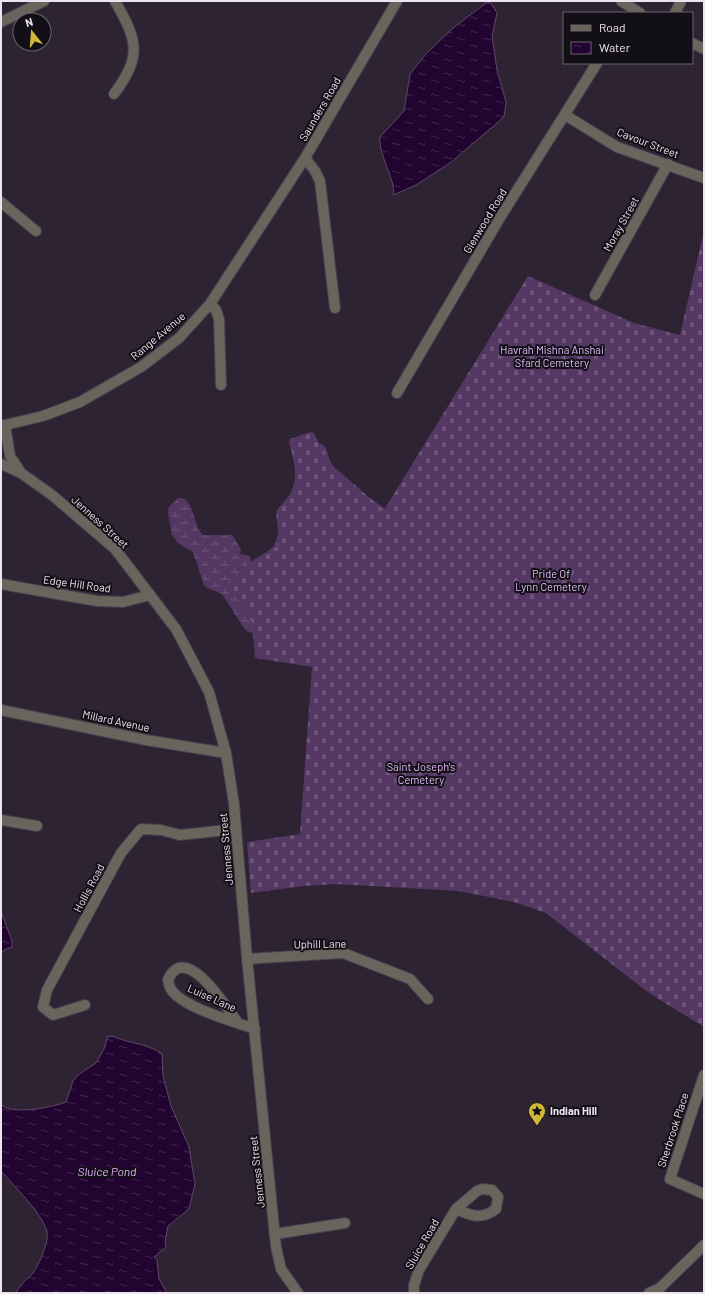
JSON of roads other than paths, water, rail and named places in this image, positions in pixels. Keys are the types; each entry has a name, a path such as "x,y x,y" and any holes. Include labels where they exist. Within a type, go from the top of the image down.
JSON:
{"street":[{"path":"1,22 44,1"},
{"path":"114,94 128,75 133,52 132,36 115,1"},
{"name":"Saunders Road","path":"335,308 320,181 315,171 305,158 397,1"},
{"path":"676,12 681,1"},
{"path":"625,7 638,12"},
{"path":"693,44 704,49"},
{"name":"Glenwood Road","path":"397,393 497,223 596,64"},
{"name":"Cavour Street","path":"565,115 617,147 704,178"},
{"name":"Range Avenue","path":"3,425 43,416 61,410 114,384 141,367 179,338 210,304 305,158"},
{"name":"Moray Street","path":"595,295 668,164"},
{"path":"1,202 36,231"},
{"path":"210,304 216,310 219,319 221,385"},
{"name":"Jenness Street","path":"3,425 10,456 21,473"},
{"name":"Jenness Street","path":"1,464 21,473 52,495 116,549 176,629 209,692 226,753 236,828 247,959 275,1234 281,1269 298,1293"},
{"name":"Edge Hill Road","path":"1,584 97,601 123,602 150,595"},
{"name":"Millard Avenue","path":"1,710 146,740 226,753"},
{"path":"1,820 37,826"},
{"name":"Hollis Road","path":"85,1005 53,1015 43,1007 47,990 122,854 141,829 161,830 180,835 236,828"},
{"name":"Uphill Lane","path":"247,959 343,953 410,979 428,999"},
{"name":"Luise Lane","path":"238,1023 211,987 195,971 186,967 175,969 171,972 168,980 171,990 178,997 194,1006 238,1023 255,1029"},
{"name":"Sherbrook Place","path":"704,1075 670,1179 704,1194"},
{"name":"Sluice Road","path":"414,1293 414,1285 419,1270 456,1209"},
{"path":"275,1234 345,1223"},
{"path":"649,1293 660,1288 704,1245"}],"water":[{"path":"486,3 491,3 497,13 492,36 497,70 506,102 504,117 450,163 416,185 393,195 394,190 382,152 380,137 404,111 410,74 426,54 453,28"},
{"path":"1,911 12,941 12,947 1,953"},
{"name":"Sluice Pond","path":"108,1036 148,1047 162,1054 163,1076 171,1106 189,1147 195,1184 189,1209 168,1226 165,1242 166,1247 154,1257 157,1260 159,1279 167,1293 16,1293 20,1286 33,1273 42,1257 47,1232 34,1208 1,1171 1,1104 6,1108 22,1110 42,1108 66,1102 73,1081 78,1075 96,1063 104,1049"}],"place":[{"name":"Indian Hill","path":"537,1126"}],"park label":[{"name":"Havrah Mishna Anshai Sfard Cemetery","path":"552,356"},
{"name":"Pride Of Lynn Cemetery","path":"551,580"},
{"name":"Saint Joseph's Cemetery","path":"421,773"}]}
